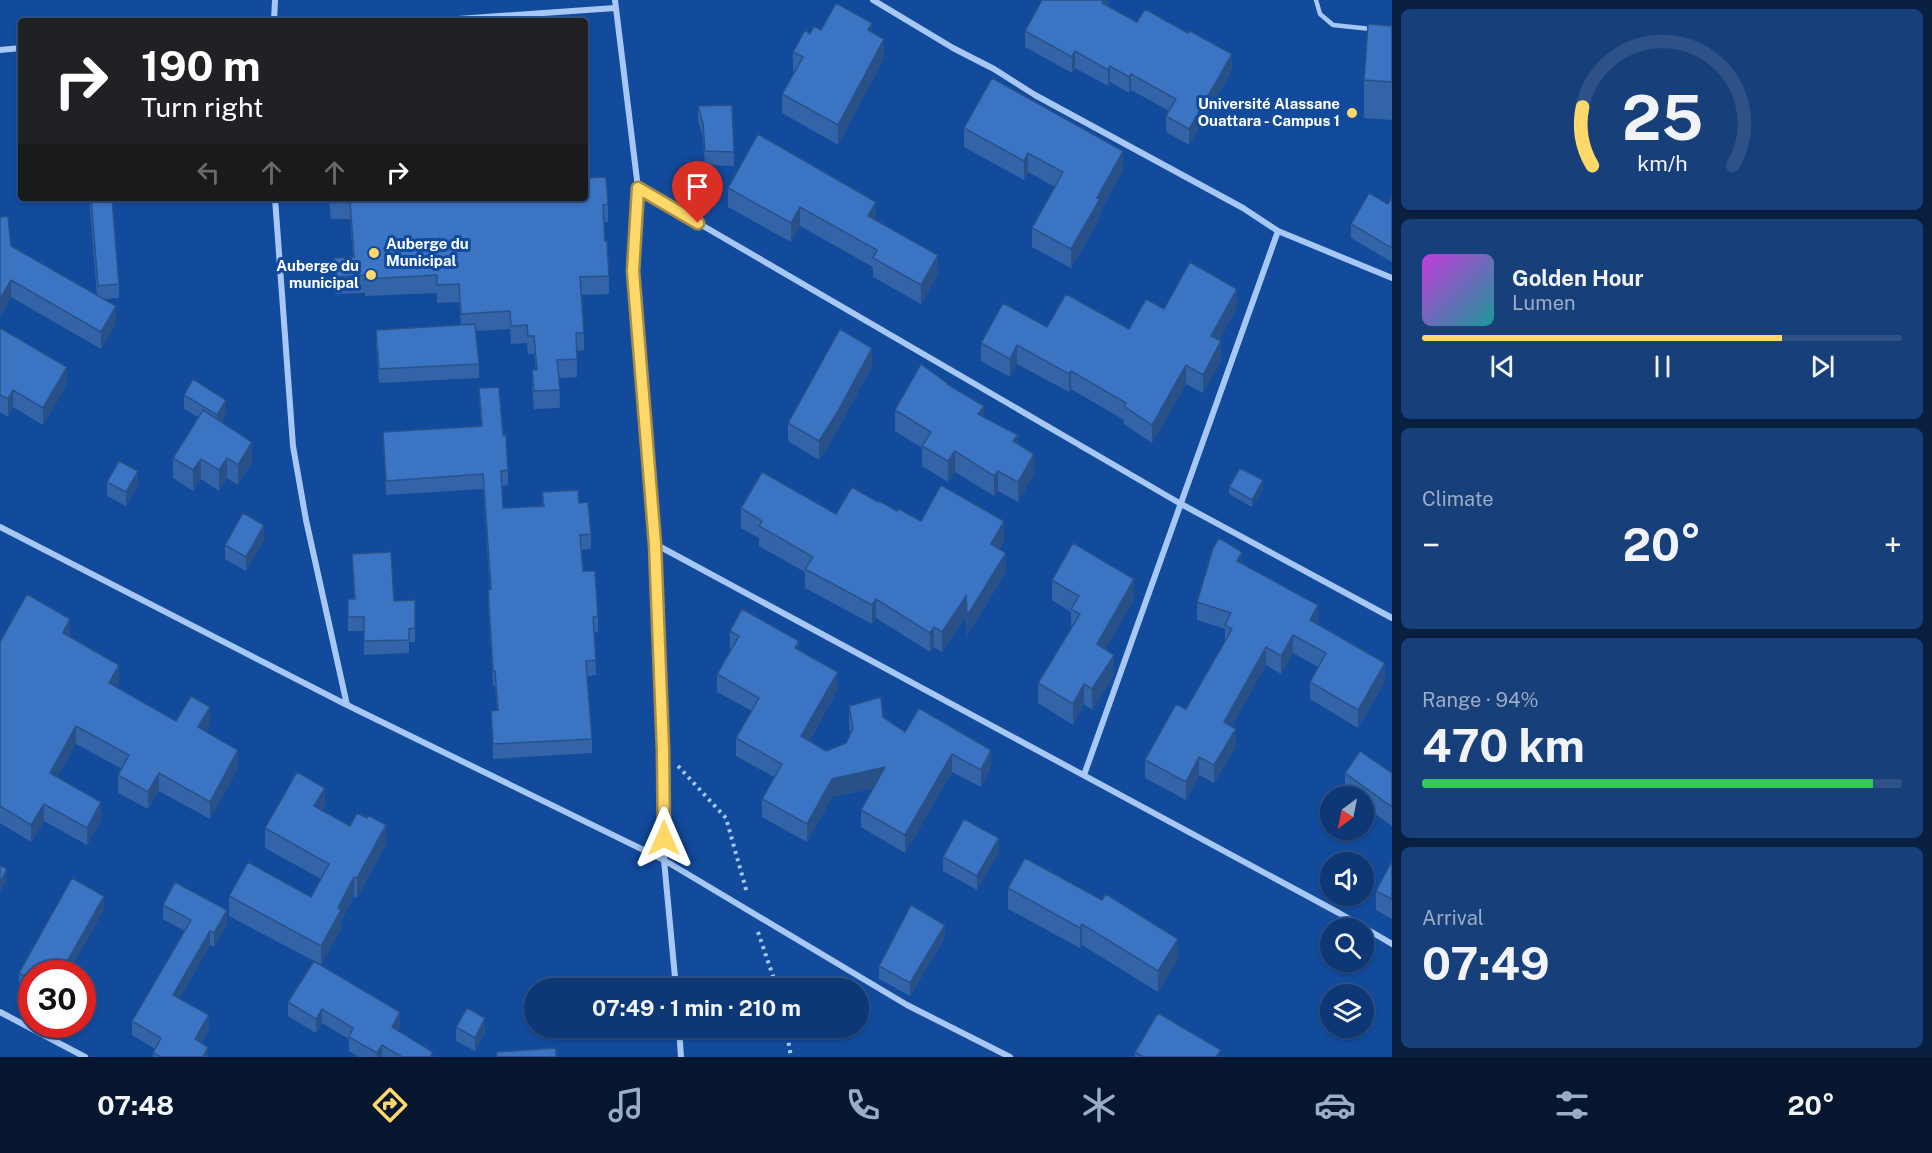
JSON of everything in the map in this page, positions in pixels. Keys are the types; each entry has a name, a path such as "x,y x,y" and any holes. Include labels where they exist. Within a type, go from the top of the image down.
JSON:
{"street":[{"path":"274,18 275,0"},
{"path":"615,0 638,188 633,271 655,544 663,750 664,860 675,978"},
{"path":"873,0 1035,95 1243,208 1278,231 1392,278"},
{"path":"473,18 615,8"},
{"path":"0,50 18,48"},
{"path":"638,188 1181,504 1392,618"},
{"path":"275,201 293,446 306,520 347,705"},
{"path":"1084,775 1278,231"},
{"path":"0,527 347,705 664,860 906,1005 1010,1057"},
{"path":"655,544 1340,913 1392,944"},
{"path":"0,1012 86,1057"},
{"path":"680,1038 681,1057"}],"lane":[{"path":"1316,0 1320,14 1333,26 1380,30"}],"path":[{"path":"663,750 726,818 743,876 750,912 773,978"},
{"path":"788,1038 791,1057"}],"building":[{"path":"1042,0 1104,0 1102,3 1137,22 1145,9 1232,54 1189,129 1166,116 1176,99 1131,74 1129,77 1110,66 1108,70 1075,51 1072,57 1025,31"},
{"path":"836,3 872,23 868,30 884,39 838,125 782,94 803,57 793,52 805,30 810,34 814,26 821,30"},
{"path":"1368,24 1392,26 1392,82 1364,80"},
{"path":"992,78 1123,151 1097,198 1100,199 1071,249 1032,228 1063,172 1028,153 1024,161 964,128"},
{"path":"732,105 734,152 705,151 703,124 698,106"},
{"path":"758,134 876,202 868,216 938,255 921,285 873,258 877,250 800,207 791,223 728,188"},
{"path":"606,177 608,204 603,205 609,276 580,277 584,333 576,333 577,359 557,360 560,390 534,391 532,370 537,370 534,336 528,336 527,325 511,326 510,311 461,314 459,284 437,285 437,275 365,279 365,275 335,277 334,258 354,257 350,201 588,201 588,178"},
{"path":"1369,193 1388,204 1392,197 1392,248 1351,224"},
{"path":"91,201 112,201 119,284 98,286"},
{"path":"8,216 11,246 116,306 101,332 11,280 0,299 0,217"},
{"path":"1190,262 1237,289 1211,336 1221,341 1203,375 1186,365 1152,425 1124,406 1126,403 1071,371 1069,374 1017,345 1010,359 981,343 1003,303 1047,327 1066,294 1129,329 1146,299 1164,309"},
{"path":"475,324 479,364 379,369 376,330"},
{"path":"0,328 67,367 43,408 13,390 8,399 0,395"},
{"path":"840,329 872,348 819,441 788,423"},
{"path":"921,364 947,384 984,406 978,414 1018,435 1013,441 1034,454 1018,482 998,471 994,476 955,451 948,461 922,446 931,432 895,410"},
{"path":"193,379 226,400 217,415 184,395"},
{"path":"499,387 508,470 501,471 503,508 544,506 542,492 578,490 579,503 588,502 591,534 580,535 583,571 595,571 598,617 593,617 596,660 586,661 592,739 493,744 491,711 498,710 495,671 493,671 488,590 491,589 483,474 386,481 383,432 482,426 479,388"},
{"path":"203,410 252,442 238,465 227,458 219,470 201,459 193,470 173,458"},
{"path":"119,461 138,471 126,492 107,482"},
{"path":"1240,468 1263,480 1252,500 1229,487"},
{"path":"762,472 836,514 852,487 878,502 897,511 899,509 921,521 941,485 1004,521 991,544 1006,553 967,616 966,596 942,632 934,627 930,633 876,599 872,605 805,569 813,557 759,526 762,521 741,508"},
{"path":"243,513 264,525 246,557 225,545"},
{"path":"1219,538 1242,552 1237,561 1318,605 1310,620 1385,663 1358,710 1310,682 1326,653 1293,635 1281,656 1266,647 1224,722 1236,729 1214,765 1199,757 1186,782 1145,760 1176,704 1186,709 1232,629 1225,625 1231,613 1197,602 1213,548"},
{"path":"1073,543 1134,579 1097,644 1114,655 1092,689 1084,684 1073,704 1038,683 1080,614 1071,609 1079,596 1052,580"},
{"path":"391,552 394,601 415,600 415,628 409,629 409,640 364,641 364,617 348,617 348,599 355,599 352,554"},
{"path":"27,594 70,619 63,633 119,665 109,683 176,721 191,696 210,707 198,727 238,750 210,802 159,773 148,792 118,775 129,755 76,726 50,773 101,802 87,828 44,804 31,825 0,806 0,642"},
{"path":"742,609 799,641 795,648 838,672 801,736 826,751 846,743 853,729 849,706 881,697 883,717 905,732 919,708 991,750 981,770 952,754 905,835 861,810 885,767 832,779 807,824 762,799 782,764 736,738 759,698 717,674 739,636 730,631"},
{"path":"1360,751 1392,773 1392,807 1374,794 1374,786 1363,786 1345,773"},
{"path":"297,772 325,788 314,806 350,826 357,813 367,818 368,815 386,825 357,878 354,877 338,908 341,910 321,946 229,896 248,862 311,897 329,864 265,828"},
{"path":"964,819 999,838 977,876 943,857"},
{"path":"1025,858 1102,900 1106,894 1178,939 1158,971 1082,924 1080,928 1008,888"},
{"path":"1392,861 1392,899 1376,891"},
{"path":"0,865 7,869 0,882"},
{"path":"72,878 104,896 68,960 26,960"},
{"path":"175,882 227,910 214,933 210,931 173,995 209,1015 195,1039 208,1047 203,1057 161,1057 153,1053 161,1038 132,1021 191,920 163,905"},
{"path":"911,905 945,925 910,983 879,966"},
{"path":"314,961 400,1012 392,1027 433,1052 430,1057 402,1057 382,1045 377,1053 349,1037 353,1028 322,1009 316,1019 288,1002"},
{"path":"467,1008 485,1018 475,1038 456,1027"},
{"path":"1158,1013 1221,1050 1216,1057 1143,1057 1135,1052"},
{"path":"556,1048 556,1057 497,1057 496,1052"}],"place":[{"name":"Université Alassane Ouattara - Campus 1","path":"1352,113"},
{"name":"Auberge du Municipal","path":"374,253"},
{"name":"Auberge du municipal","path":"371,275"}],"route":[{"path":"664,838 655,544 633,271 638,188 698,223"}]}
